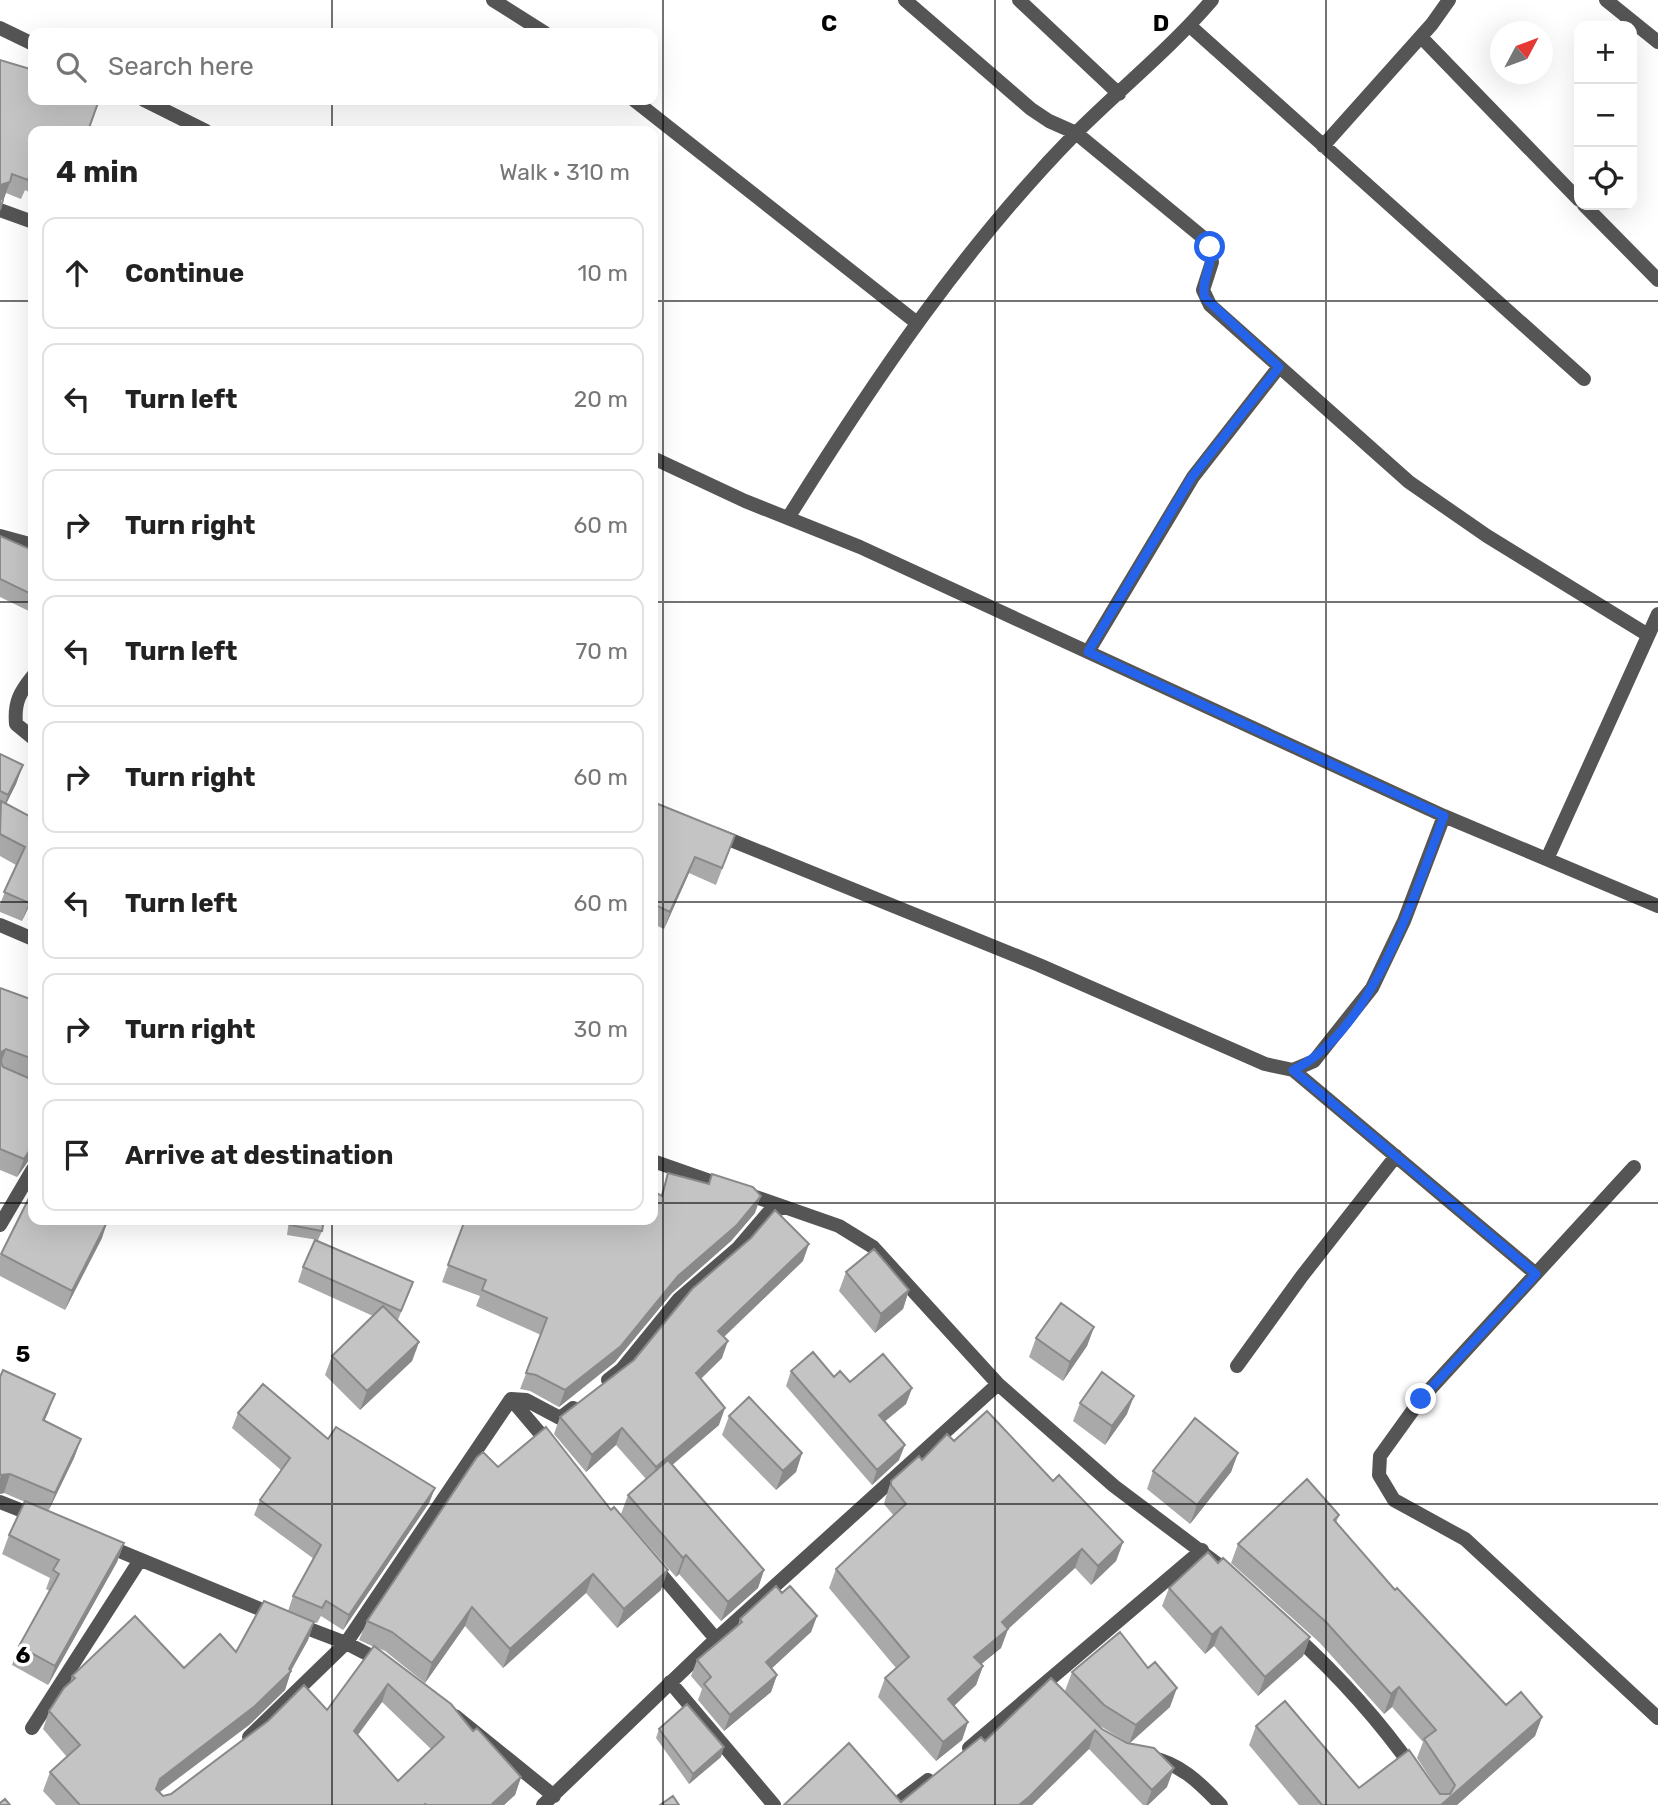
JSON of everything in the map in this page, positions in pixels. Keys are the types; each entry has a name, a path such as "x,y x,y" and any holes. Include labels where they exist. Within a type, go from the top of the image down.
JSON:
{"street":[{"path":"493,0 537,28"},
{"path":"905,0 1031,109 1049,121 1076,133 1206,240 1212,261 1203,290 1205,298 1409,482 1487,536 1648,635"},
{"path":"1019,0 1119,94"},
{"path":"788,518 860,402 917,323 997,221 1076,133 1190,26 1212,0"},
{"path":"1323,146 1421,37 1449,0"},
{"path":"1606,0 1658,42"},
{"path":"1190,26 1584,379"},
{"path":"0,28 28,42"},
{"path":"1421,37 1574,195"},
{"path":"154,105 196,126"},
{"path":"640,105 917,323"},
{"path":"0,210 28,220"},
{"path":"1589,210 1658,280"},
{"path":"1088,652 1192,477 1279,367"},
{"path":"658,460 860,547 1444,816 1658,906"},
{"path":"0,536 28,544"},
{"path":"1547,859 1658,614"},
{"path":"16,724 14,707 20,692 28,682"},
{"path":"0,718 16,724 28,734"},
{"path":"1293,1070 1314,1060 1373,988 1404,920 1444,816"},
{"path":"704,829 1039,965 1265,1064 1293,1070 1536,1274"},
{"path":"0,925 28,937"},
{"path":"1237,1366 1302,1276 1396,1156"},
{"path":"658,1163 839,1226 873,1247 998,1384 1114,1486 1202,1550 1232,1577"},
{"path":"1634,1167 1421,1399 1380,1456 1379,1475 1394,1500 1465,1539 1658,1718"},
{"path":"0,1225 28,1177"},
{"path":"511,1399 526,1401 560,1418 622,1369 679,1299 738,1248 768,1213 785,1207"},
{"path":"442,1706 549,1801 716,1639 998,1384"},
{"path":"511,1399 565,1462"},
{"path":"234,1748 272,1717 346,1643 511,1399"},
{"path":"0,1502 50,1522"},
{"path":"86,1538 346,1643 401,1674"},
{"path":"962,1754 1050,1688 1202,1550"},
{"path":"645,1555 716,1639"},
{"path":"32,1728 140,1560"},
{"path":"1281,1622 1330,1667 1391,1738 1423,1783"},
{"path":"670,1682 774,1805"},
{"path":"1134,1754 1168,1760 1193,1776 1221,1805"},
{"path":"895,1805 942,1770"}],"building":[{"path":"0,60 28,68 28,105 97,105 90,126 28,126 28,180 12,174 10,182 0,185"},
{"path":"0,536 28,548 28,593 0,579"},
{"path":"0,754 23,765 8,795 0,791"},
{"path":"1,801 28,815 28,903 4,892 25,847 0,834"},
{"path":"658,804 735,835 722,868 695,857 670,912 658,906"},
{"path":"0,988 28,998 28,1057 6,1049 0,1053"},
{"path":"0,1060 3,1067 28,1078 28,1153 24,1159 0,1149"},
{"path":"668,1173 709,1184 712,1174 753,1187 761,1196 737,1225 678,1276 621,1346 565,1390 536,1375 526,1373 547,1318 482,1290 486,1280 448,1265 463,1225 658,1225 658,1194 662,1196"},
{"path":"28,1200 28,1225 105,1225 72,1291 1,1254"},
{"path":"775,1210 809,1244 718,1331 728,1341 696,1373 725,1408 656,1467 622,1428 592,1455 560,1417 634,1360 692,1289 751,1238"},
{"path":"290,1225 323,1225 322,1231"},
{"path":"315,1240 413,1282 401,1311 303,1267"},
{"path":"874,1249 909,1290 881,1314 846,1272"},
{"path":"1061,1303 1094,1327 1070,1362 1036,1338"},
{"path":"383,1306 419,1342 367,1391 332,1356"},
{"path":"813,1352 834,1377 840,1371 850,1382 883,1354 912,1388 879,1415 905,1445 877,1470 791,1371"},
{"path":"3,1370 55,1394 43,1420 81,1439 55,1493 10,1474 0,1475 0,1377"},
{"path":"1102,1372 1134,1396 1112,1426 1080,1403"},
{"path":"263,1384 328,1439 336,1427 435,1488 349,1615 326,1601 322,1608 293,1596 321,1545 260,1500 290,1458 238,1413"},
{"path":"749,1397 802,1453 783,1471 729,1416"},
{"path":"987,1411 1053,1481 1059,1475 1123,1542 1098,1566 1082,1549 1002,1622 1008,1629 974,1657 983,1666 948,1699 968,1722 943,1742 885,1678 909,1657 836,1569 906,1504 891,1485 891,1481 919,1456 922,1460 947,1434 954,1441"},
{"path":"1195,1418 1238,1453 1197,1505 1153,1471"},
{"path":"546,1427 611,1510 614,1507 668,1570 624,1609 593,1574 510,1649 472,1607 432,1663 392,1632 367,1621 477,1457 483,1452 498,1467"},
{"path":"668,1460 764,1570 728,1602 686,1555 683,1558 628,1495"},
{"path":"1307,1479 1339,1515 1334,1520 1395,1590 1397,1588 1506,1705 1521,1692 1542,1717 1441,1805 1322,1805 1256,1726 1285,1701 1359,1788 1409,1750 1440,1794 1450,1794 1455,1785 1424,1739 1436,1730 1399,1687 1391,1694 1326,1622 1238,1544"},
{"path":"25,1501 124,1543 55,1666 19,1646 59,1574 53,1570 59,1560 9,1535"},
{"path":"1208,1552 1218,1563 1223,1558 1310,1637 1265,1677 1221,1627 1212,1635 1169,1588"},
{"path":"776,1586 782,1593 790,1586 817,1616 766,1662 777,1675 730,1715 704,1684 711,1677 697,1660 742,1622 740,1619"},
{"path":"264,1601 314,1622 289,1669 291,1671 255,1706 160,1779 156,1789 163,1796 171,1794 268,1721 304,1685 327,1710 374,1646 451,1704 473,1731 477,1728 521,1777 491,1805 80,1805 50,1772 80,1745 49,1711 64,1688 75,1678 72,1676 135,1616 184,1668 220,1634 236,1652","holes":["388,1684 444,1737 398,1781 354,1731"]},
{"path":"1120,1632 1148,1668 1155,1662 1177,1688 1136,1725 1104,1705 1072,1672"},
{"path":"1051,1678 1102,1729 1127,1743 1154,1748 1174,1768 1152,1790 1095,1730 1019,1805 784,1805 849,1743 901,1802 981,1737 985,1741"},
{"path":"687,1704 724,1747 693,1774 659,1729"},
{"path":"673,1796 679,1805 660,1805"},
{"path":"5,1799 10,1805 0,1805 0,1803"}],"route":[{"path":"1210,247 1212,261 1203,290 1205,298 1279,367 1192,477 1088,652 1444,816 1404,920 1373,988 1314,1060 1293,1070 1536,1274 1421,1399"}]}
